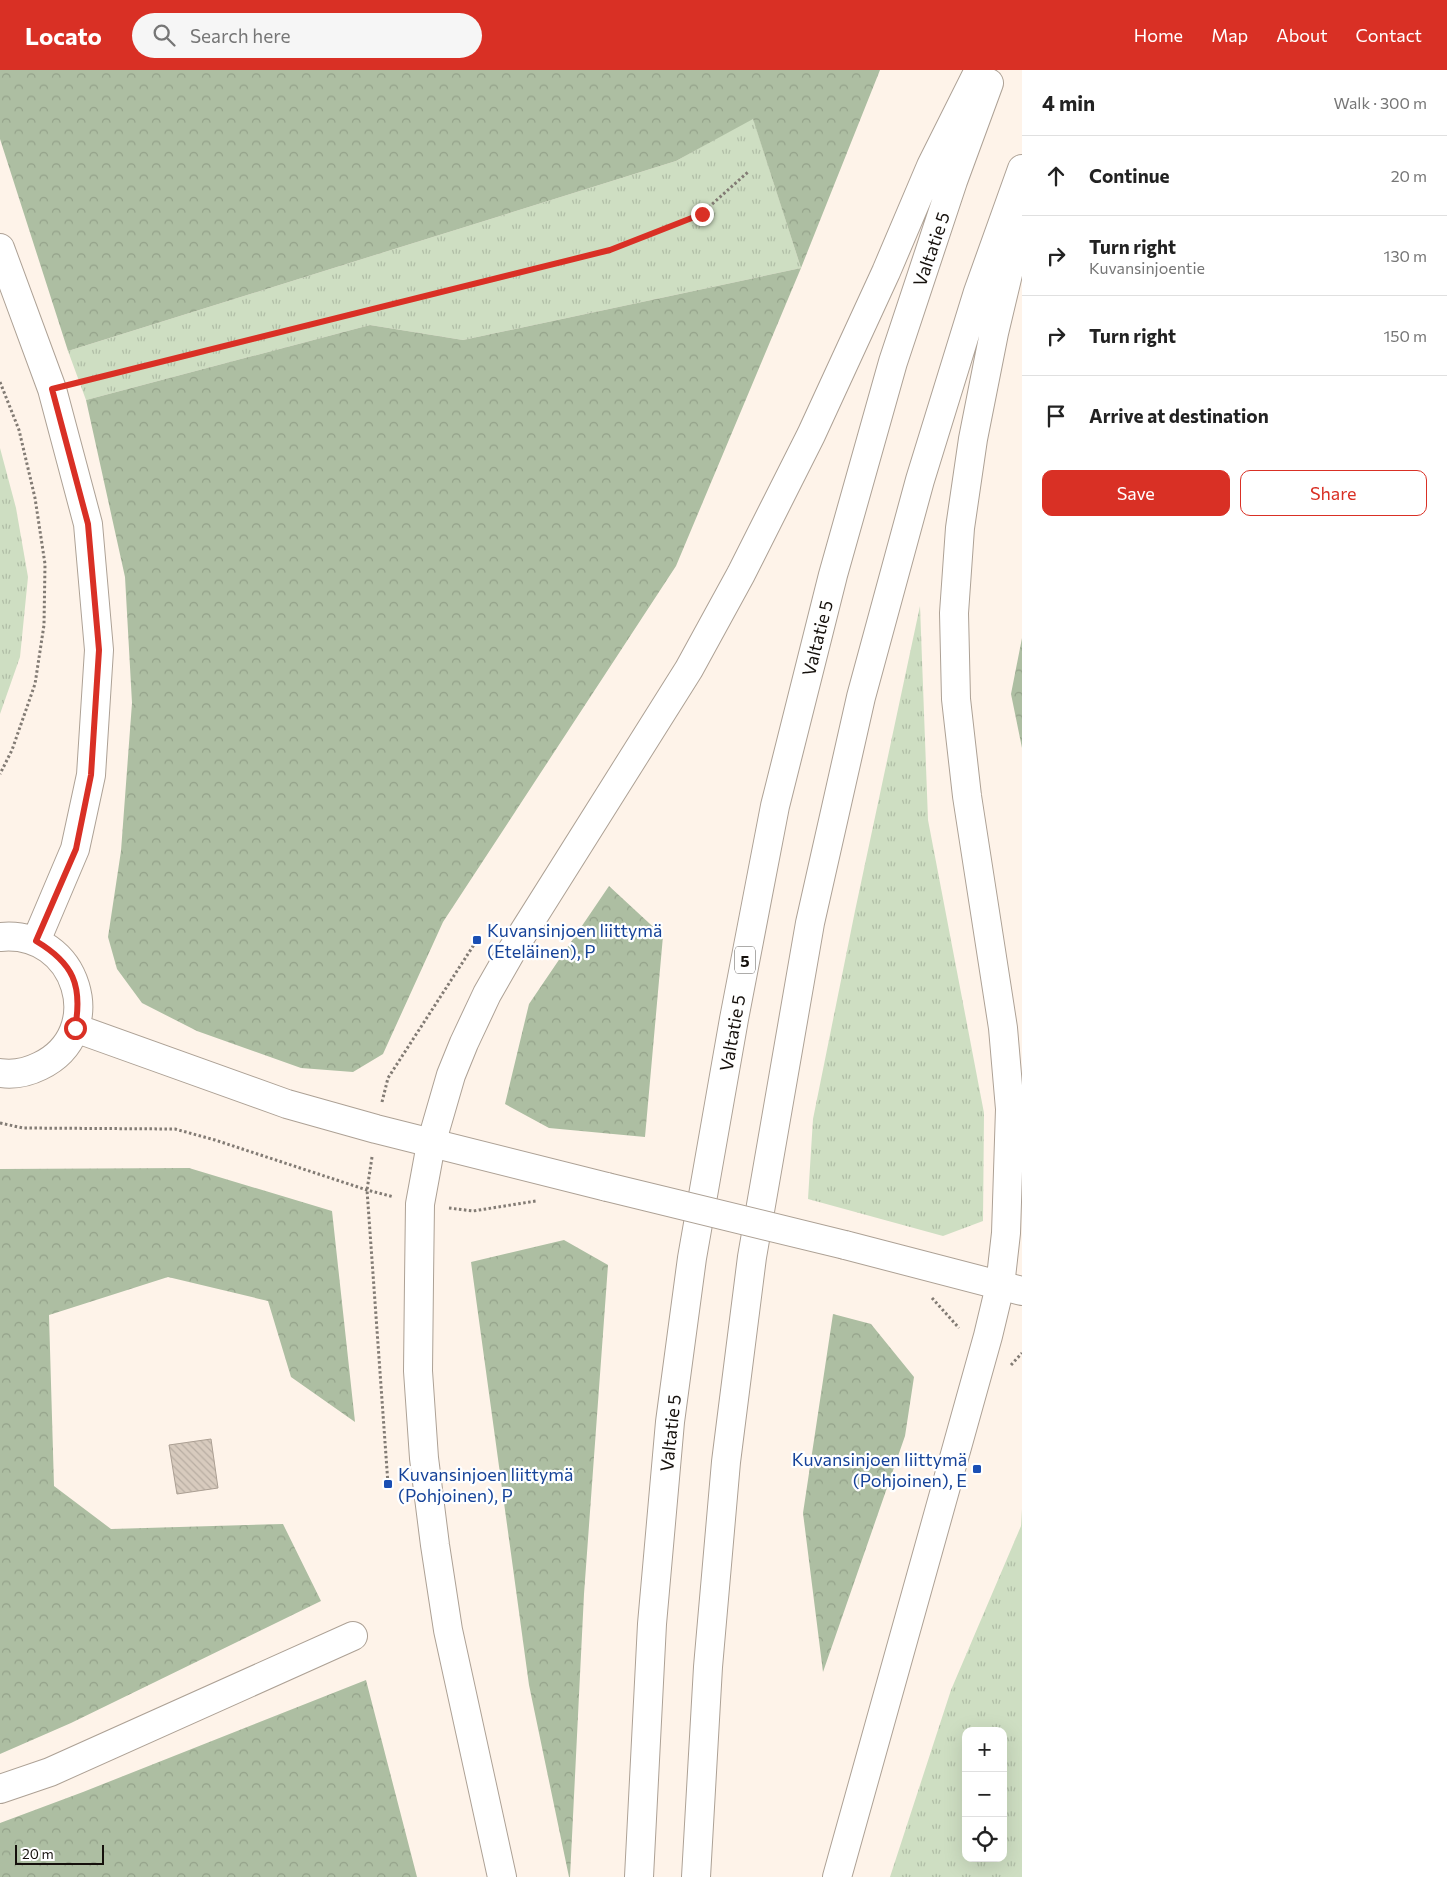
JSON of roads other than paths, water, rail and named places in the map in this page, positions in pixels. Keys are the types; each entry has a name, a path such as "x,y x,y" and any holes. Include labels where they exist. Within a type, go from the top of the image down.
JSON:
{"main road":[{"path":"502,1877 448,1630 424,1458 418,1371 420,1204 431,1144 451,1074 487,994 511,952 689,669 736,583 811,435 886,272 931,166 979,70"},
{"name":"Valtatie 5","path":"639,1877 652,1624 670,1422 693,1248 734,1019 774,816 833,575 893,362 953,181 994,70"},
{"path":"696,1877 708,1668 726,1462 752,1257 810,923 860,697 920,480 978,292 1022,169"},
{"path":"837,1877 988,1336 1011,1288 1006,1233 1010,1110 1003,1028 967,796 956,699 954,613 960,528 973,439 994,333 1022,215"},
{"path":"0,248 52,389 88,524 99,650 91,775 76,849 36,941"},
{"path":"0,937 15,936 36,941 54,952 68,968 76,987 79,1008 75,1028 64,1047 49,1062 29,1072 0,1073"},
{"path":"75,1028 288,1104 431,1144 845,1245 1011,1288"},
{"path":"0,1789 50,1772 353,1636"}],"place":[{"name":"Kuvansinjoen liittymä (Eteläinen), P","path":"477,940"},
{"name":"Kuvansinjoen liittymä (Pohjoinen), E","path":"977,1469"},
{"name":"Kuvansinjoen liittymä (Pohjoinen), P","path":"388,1484"}]}
